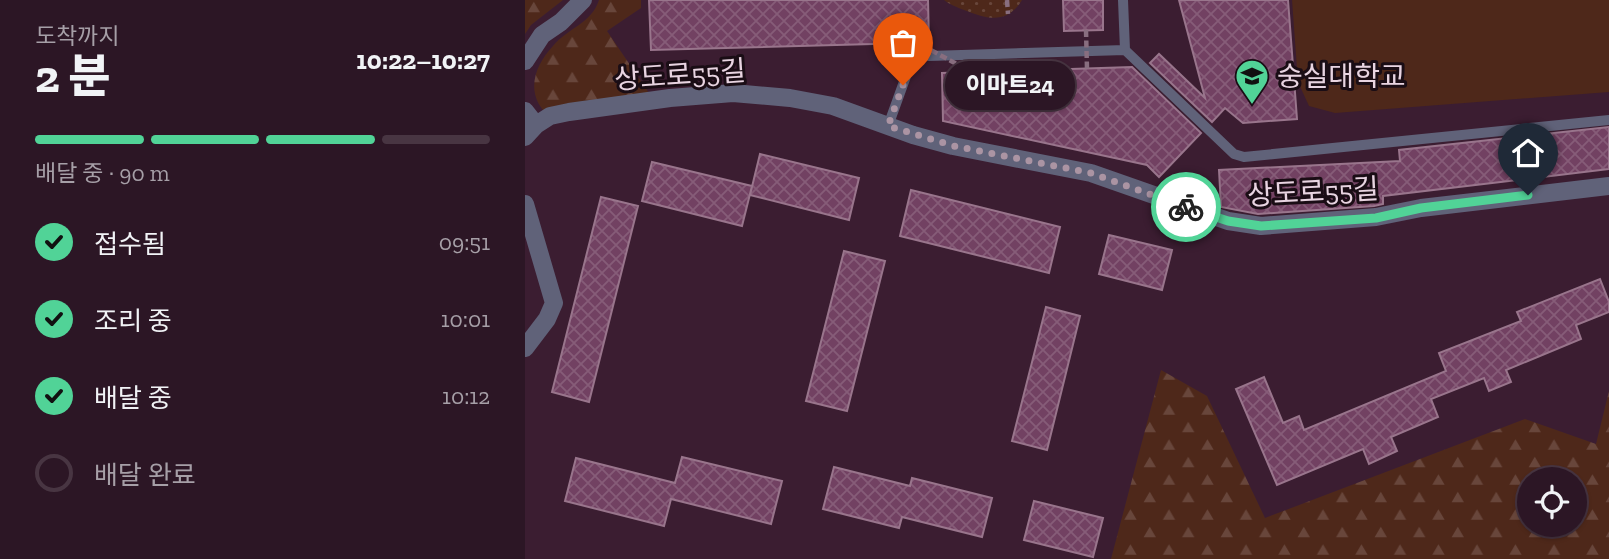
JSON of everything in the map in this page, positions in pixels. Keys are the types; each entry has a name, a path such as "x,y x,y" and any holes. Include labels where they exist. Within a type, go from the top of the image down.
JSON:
{"street":[{"path":"525,61 542,35 561,22 583,0"},
{"name":"상도로55길","path":"529,124 569,112 670,97 733,93 790,98 833,106 954,146 1091,173 1228,221 1261,226 1376,218 1421,208 1609,186"},
{"path":"525,204 554,303 547,319 525,348"}],"lane":[{"path":"1123,0 1125,50 1234,154 1244,157 1609,120"},
{"path":"888,126 918,43"},
{"path":"929,56 1125,50"}],"path":[{"path":"1007,0 1008,14"},
{"path":"1086,30 1087,69"},
{"path":"885,44 885,50 929,49 962,67 962,72"}],"green space":[{"path":"525,0 563,0 531,25 525,34"},
{"path":"599,0 641,0 641,8 607,31 649,93 543,110 535,94 534,85 542,61 559,40 591,14"},
{"path":"944,0 1022,0 1010,13 996,18 972,13"},
{"path":"1292,0 1609,0 1609,92 1335,113 1309,106 1298,82"},
{"path":"1161,370 1207,396 1265,518 1525,419 1596,444 1609,391 1609,559 1111,559"}],"building":[{"path":"649,0 928,0 929,43 917,36 910,43 651,50"},
{"path":"1063,0 1103,0 1103,30 1064,31"},
{"path":"1179,0 1288,0 1297,119 1243,123 1225,108 1212,122 1150,63 1159,54 1205,98"},
{"path":"1132,67 1201,133 1159,177 1147,165 943,121 942,73"},
{"path":"1609,127 1609,169 1383,196 1383,204 1374,206 1258,214 1221,207 1219,170 1400,161 1399,150"},
{"path":"760,154 859,178 849,220 750,195"},
{"path":"652,162 752,186 742,226 642,201"},
{"path":"911,190 1060,227 1049,273 900,236"},
{"path":"601,197 638,206 589,402 552,392"},
{"path":"1109,235 1172,250 1162,290 1099,274"},
{"path":"844,251 885,261 847,411 806,401"},
{"path":"1600,279 1609,302 1609,312 1576,325 1581,339 1506,370 1511,382 1489,391 1484,378 1431,399 1438,417 1391,437 1397,451 1369,464 1363,449 1277,485 1236,389 1264,377 1283,423 1299,416 1304,430 1446,371 1439,353 1521,321 1517,312"},
{"path":"1046,307 1080,316 1047,450 1012,441"},
{"path":"682,457 782,481 771,524 671,499 664,526 565,501 576,458 675,483"},
{"path":"834,467 910,486 912,478 992,498 982,537 902,517 899,528 823,509"},
{"path":"1034,501 1103,518 1093,557 1024,540"}],"way so far":[{"path":"903,85 888,126 954,146 1091,173 1186,207"}],"place":[{"name":"이마트24","path":"903,85"},
{"name":"숭실대학교","path":"1252,106"}],"route":[{"path":"1186,207 1228,221 1261,226 1376,218 1421,208 1528,195"}]}
